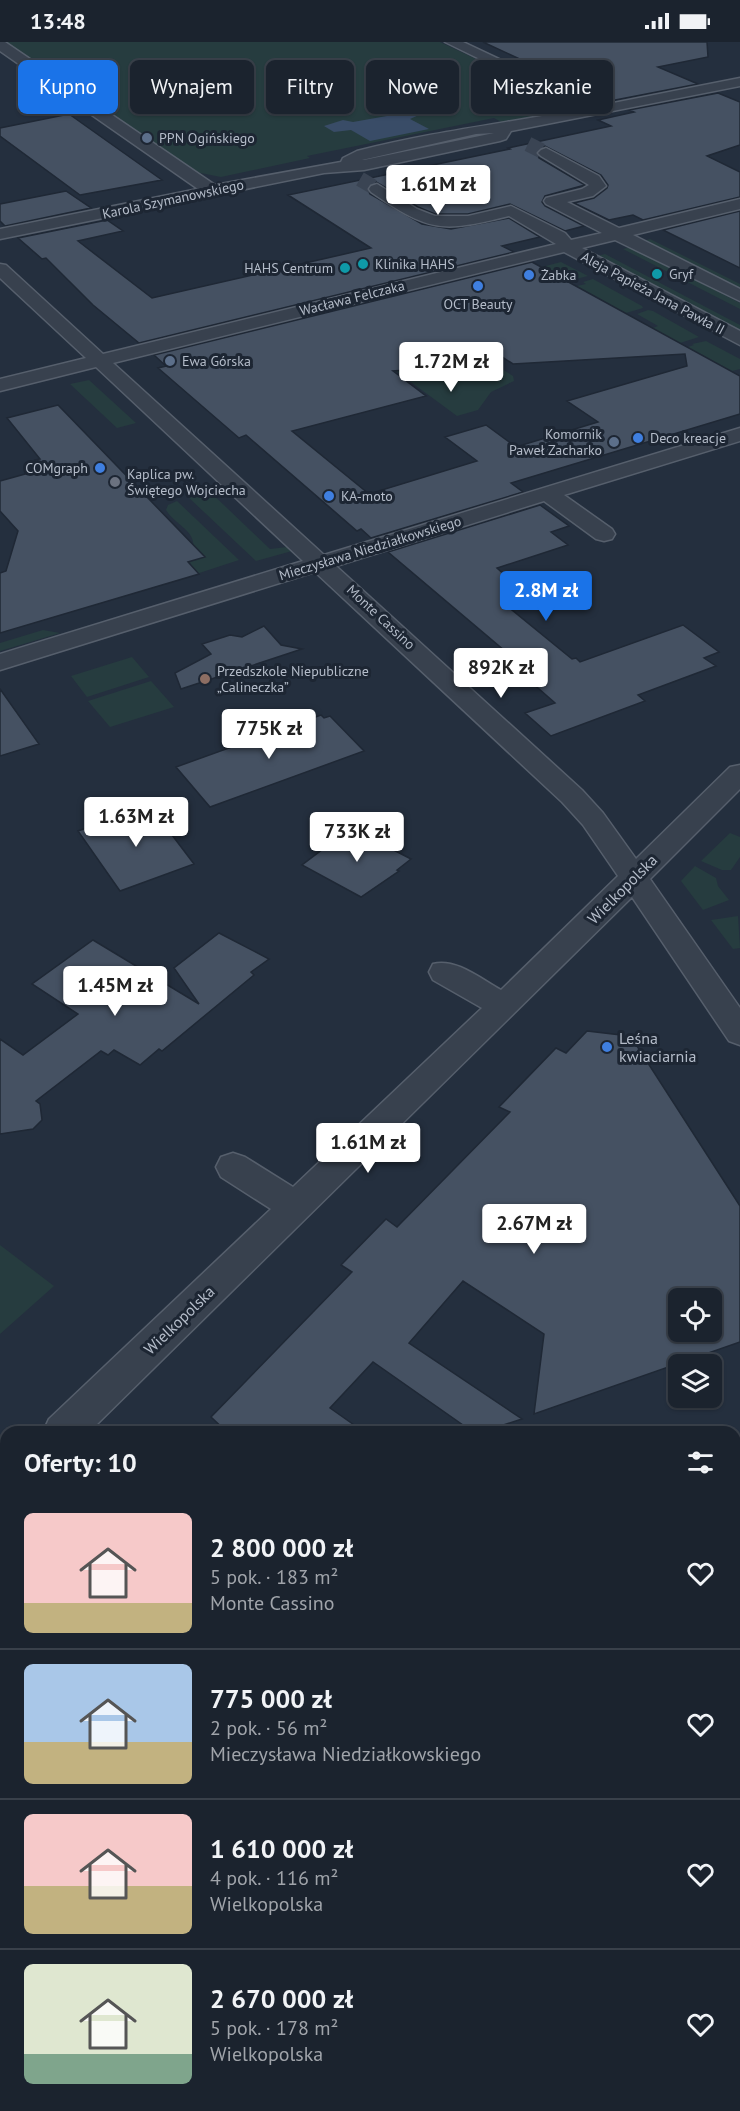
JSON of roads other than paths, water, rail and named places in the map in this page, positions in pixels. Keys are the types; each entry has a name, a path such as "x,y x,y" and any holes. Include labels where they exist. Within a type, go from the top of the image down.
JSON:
{"street":[{"path":"453,42 491,60"},
{"path":"0,45 212,191"},
{"name":"Karola Szymanowskiego","path":"613,107 740,82"},
{"name":"Karola Szymanowskiego","path":"354,168 362,154 474,131 504,131 578,114"},
{"path":"504,131 519,139"},
{"name":"Karola Szymanowskiego","path":"0,234 324,168 354,168 495,138 504,131"},
{"path":"376,189 429,220 459,221 592,192 598,184 546,153"},
{"path":"552,201 740,296"},
{"name":"Wacława Felczaka","path":"0,385 740,204"},
{"name":"Aleja Papieża Jana Pawła II","path":"511,211 559,237 567,247 740,339"},
{"name":"Monte Cassino","path":"0,269 572,796 597,824 740,1033"},
{"name":"Mieczysława Niedziałkowskiego","path":"0,662 740,434"},
{"path":"548,494 604,534"},
{"name":"Wielkopolska","path":"69,1426 504,1006 740,773"},
{"path":"444,972 504,1006"},
{"path":"233,1167 296,1207"}],"water":[{"path":"388,114 421,114 410,119 429,129 370,141 351,130 334,132 324,126 343,120 353,122 387,116"}],"tunnel":[{"path":"528,144 546,153"},
{"path":"360,179 377,189"}],"place":[{"name":"PPN Ogińskiego","path":"147,138"},
{"name":"Klinika HAHS","path":"363,264"},
{"name":"HAHS Centrum","path":"345,268"},
{"name":"Gryf","path":"657,274"},
{"name":"Żabka","path":"529,275"},
{"name":"OCT Beauty","path":"478,286"},
{"name":"Ewa Górska","path":"170,361"},
{"name":"Deco kreacje","path":"638,438"},
{"name":"Komornik Paweł Zacharko","path":"614,442"},
{"name":"COMgraph","path":"100,468"},
{"name":"Kaplica pw. Świętego Wojciecha","path":"115,482"},
{"name":"KA-moto","path":"329,496"},
{"name":"Przedszkole Niepubliczne „Calineczka”","path":"205,679"},
{"name":"Leśna kwiaciarnia","path":"607,1047"}]}
